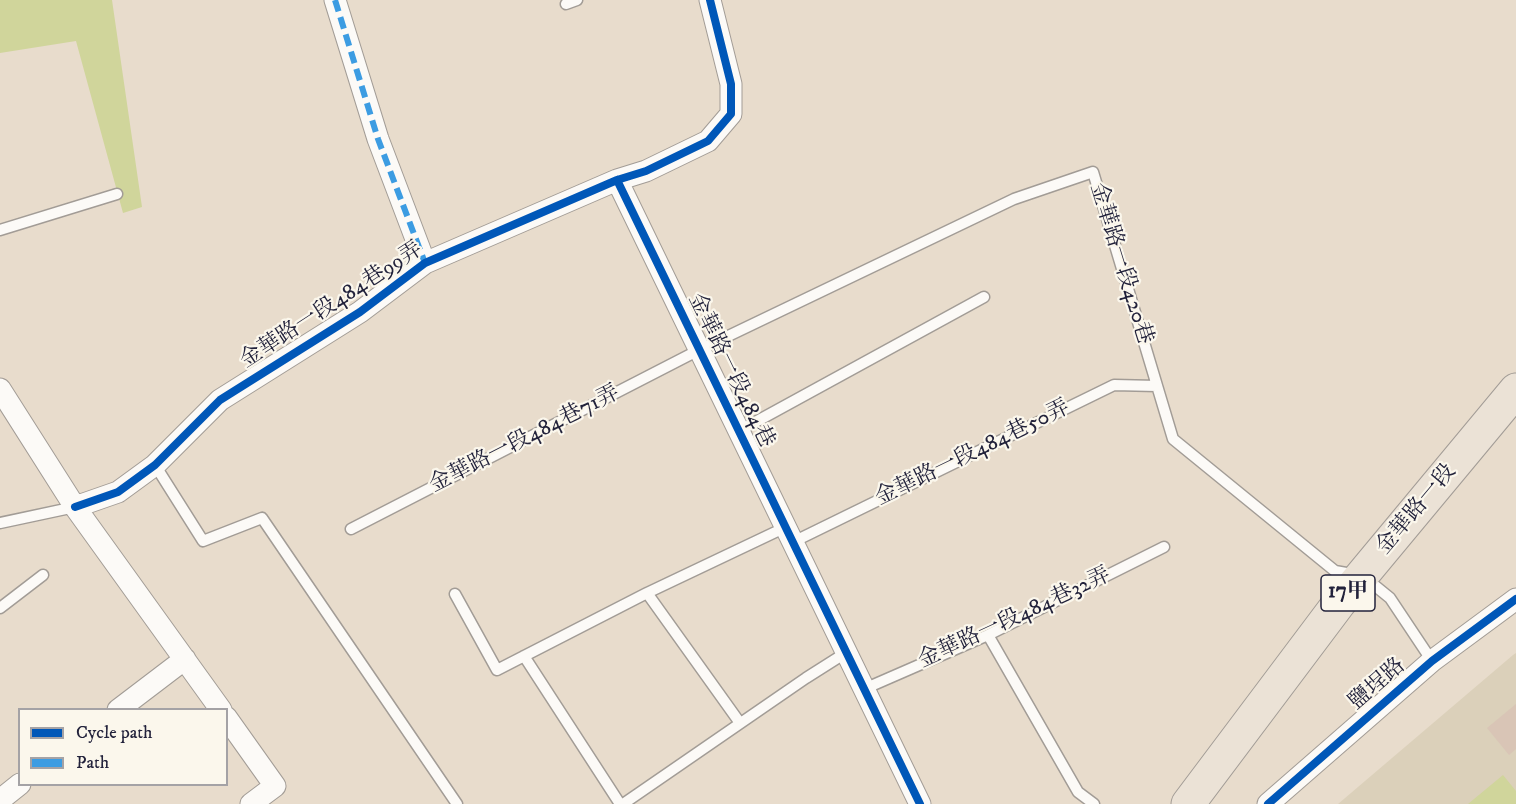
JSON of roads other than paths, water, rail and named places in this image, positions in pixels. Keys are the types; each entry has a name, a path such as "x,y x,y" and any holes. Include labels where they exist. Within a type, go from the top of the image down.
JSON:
{"main road":[{"name":"金華路一段","path":"1188,804 1339,603 1516,390"}],"street":[{"name":"金華路一段484巷99弄","path":"335,0 378,139 425,263"},
{"path":"617,180 646,171 708,141 731,114 732,84 710,0"},
{"name":"金華路一段484巷99弄","path":"75,507 118,492 155,465 220,400 360,312 425,263 617,180"},
{"name":"金華路一段484巷","path":"617,180 920,804"},
{"path":"0,389 75,507 220,708"},
{"name":"鹽埕路","path":"1268,804 1432,661 1516,599"},
{"path":"121,708 185,659"},
{"path":"228,720 276,786 251,804"},
{"path":"0,800 18,786"}],"lane":[{"name":"金華路一段420巷","path":"699,350 1014,199 1093,172 1173,439 1335,571 1363,576"},
{"path":"0,230 117,194"},
{"path":"739,431 984,297"},
{"name":"金華路一段484巷71弄","path":"351,529 699,350"},
{"name":"金華路一段484巷50弄","path":"455,594 497,670 647,593 789,534 1114,385 1157,386"},
{"path":"155,465 203,541 261,518 457,804"},
{"path":"0,524 75,507"},
{"name":"金華路一段484巷32弄","path":"864,689 987,635 1164,547"},
{"path":"0,608 43,575"},
{"path":"1363,576 1390,598 1432,661"},
{"path":"647,593 740,723"},
{"path":"987,635 1078,792 1094,804"},
{"path":"524,656 622,804 847,652"}]}
